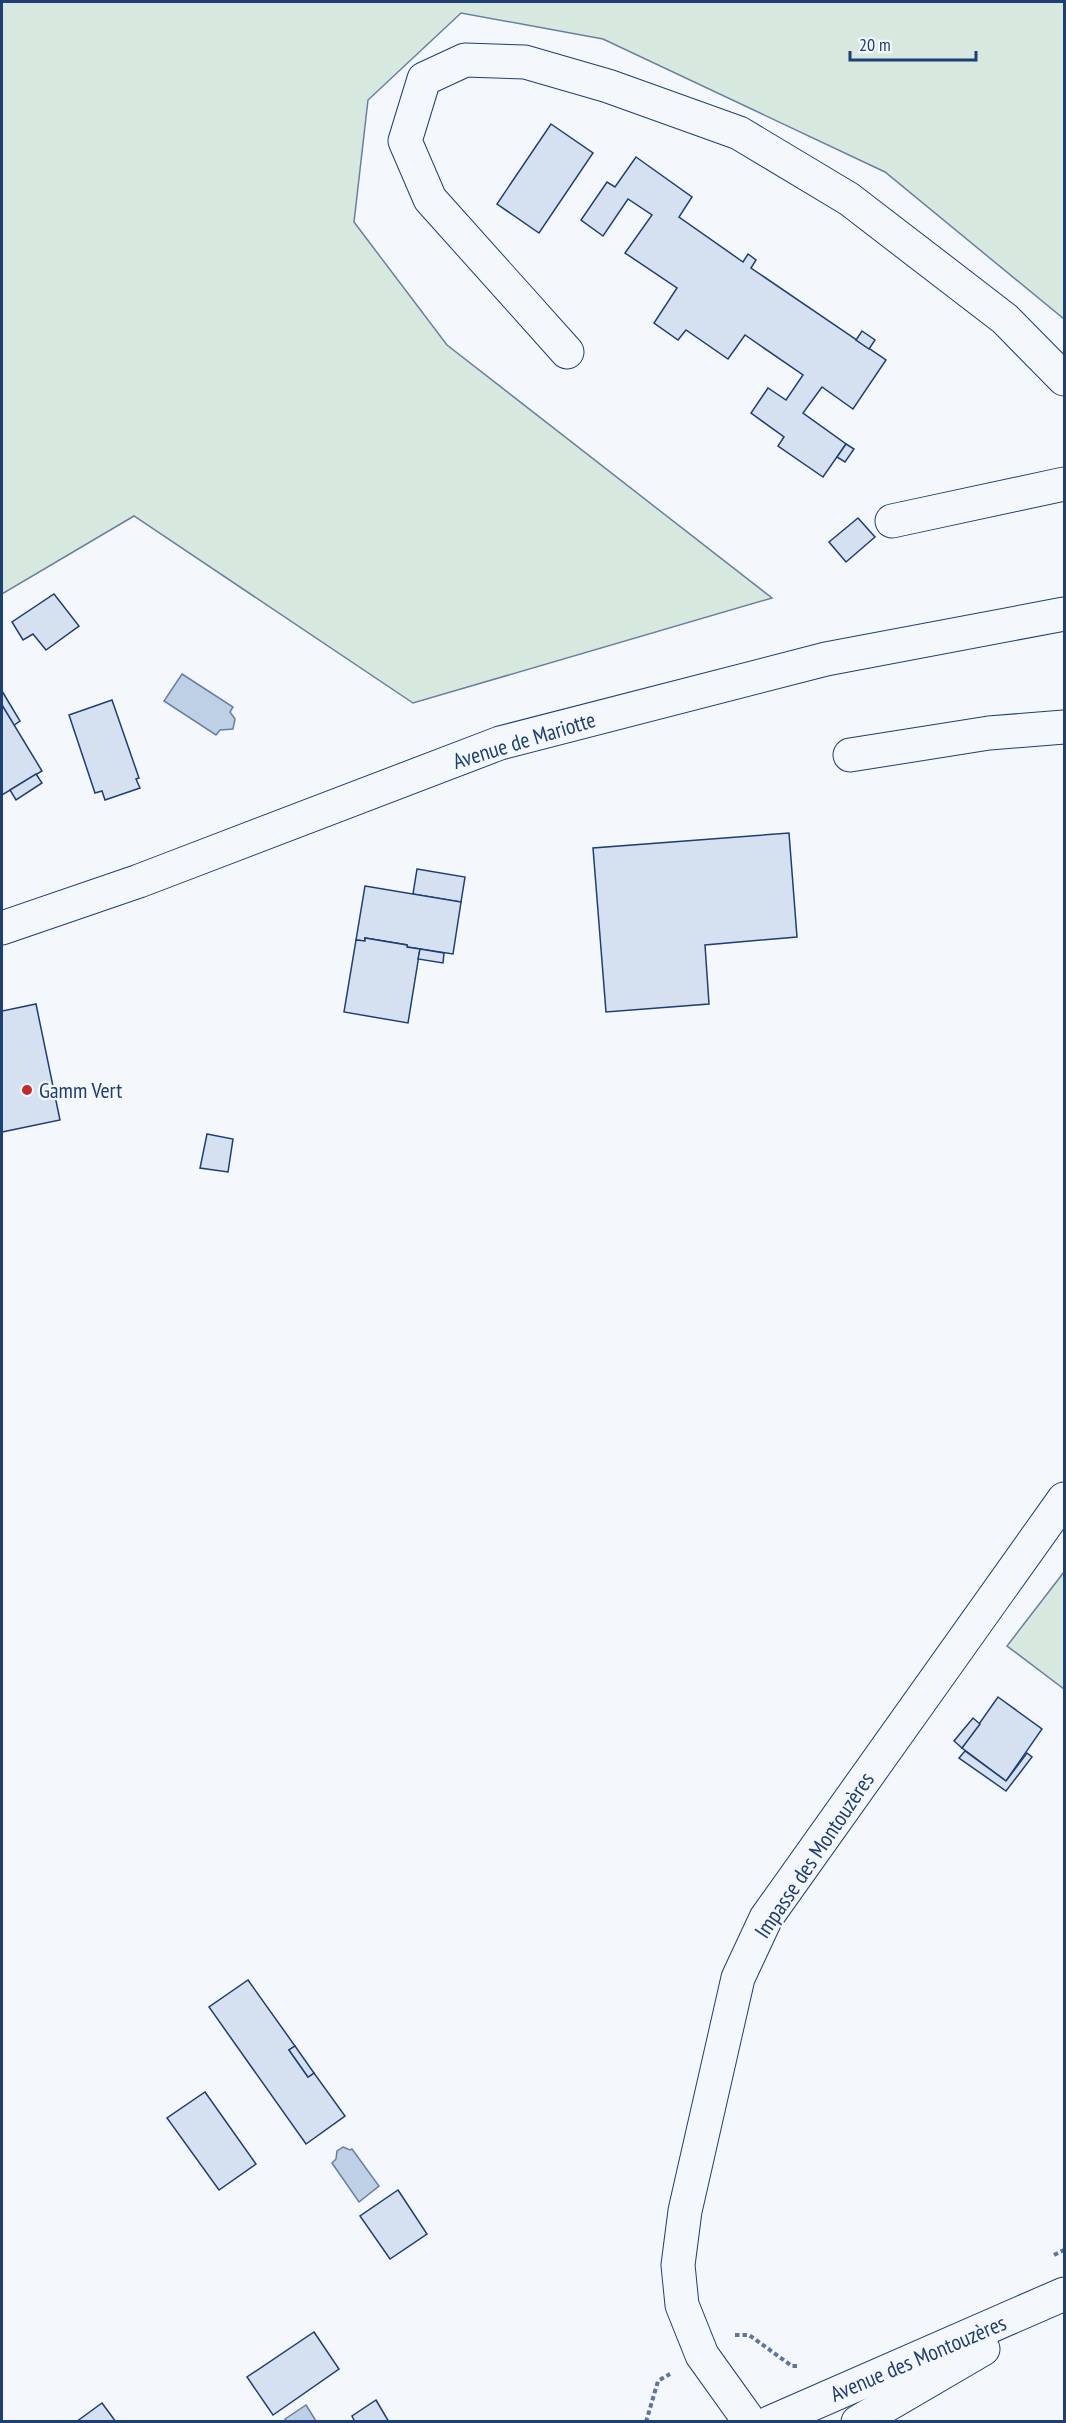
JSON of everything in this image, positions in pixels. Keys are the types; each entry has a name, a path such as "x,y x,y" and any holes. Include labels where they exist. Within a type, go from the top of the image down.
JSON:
{"street":[{"path":"567,352 430,199 405,141 424,79 465,60 525,62 608,86 740,133 858,206 1005,319 1065,380"},
{"path":"892,521 1065,484"},
{"name":"Avenue de Mariotte","path":"2,928 139,880 500,743 826,659 1065,614"},
{"path":"850,755 988,733 1065,727"},
{"name":"Impasse des Montouzères","path":"750,2421 702,2355 682,2305 678,2265 685,2211 738,1978 766,1918 1065,1499"},
{"name":"Avenue des Montouzères","path":"771,2421 1065,2294"},
{"name":"Avenue des Montouzères","path":"858,2421 1065,2302"}],"path":[{"path":"1044,2260 1065,2250"},
{"path":"646,2421 658,2382 738,2334 749,2335 792,2366 801,2366"}],"shaded area":[{"path":"2,2 1064,2 1064,319 885,172 603,39 461,13 368,100 354,222 447,345 772,598 413,703 134,516 2,594"},
{"path":"1064,1572 1064,1689 1007,1646"}],"water":[{"path":"182,674 233,707 230,712 235,719 233,729 220,730 216,735 164,701"},
{"path":"343,2147 352,2149 379,2186 359,2202 332,2163 336,2159 337,2151"},
{"path":"306,2405 316,2421 287,2421 285,2419"}],"building":[{"path":"551,124 593,153 539,233 497,204"},
{"path":"636,157 692,197 679,217 743,262 748,254 756,260 751,268 886,360 853,409 822,387 803,413 846,444 823,477 778,446 784,437 751,413 768,388 786,400 803,375 745,335 728,359 686,330 678,340 654,323 677,288 625,253 652,215 628,199 603,236 581,220 607,182 615,187"},
{"path":"862,331 875,340 869,349 856,340"},
{"path":"846,444 854,449 845,462 837,457"},
{"path":"858,518 875,537 846,562 829,542"},
{"path":"54,594 79,626 46,650 33,634 23,640 12,622"},
{"path":"2,691 20,721 13,726 2,705"},
{"path":"112,700 139,778 136,779 140,788 105,800 102,791 95,793 69,715"},
{"path":"2,705 42,771 2,795"},
{"path":"36,774 42,783 16,800 10,790"},
{"path":"789,833 797,937 705,945 709,1004 606,1012 593,848"},
{"path":"417,869 465,877 461,902 413,894"},
{"path":"365,886 461,902 453,954 365,938 365,941 356,940"},
{"path":"365,938 420,949 408,1023 344,1012 356,940 365,941"},
{"path":"420,949 444,953 443,963 418,959"},
{"name":"Gamm Vert","path":"36,1004 60,1120 2,1132 2,1011"},
{"path":"207,1134 233,1139 228,1172 200,1168"},
{"path":"998,1697 1042,1729 1006,1781 962,1748"},
{"path":"973,1718 980,1724 962,1748 954,1741"},
{"path":"965,1751 1006,1781 1027,1753 1032,1757 1006,1791 959,1758"},
{"path":"248,1980 295,2046 289,2050 308,2077 314,2073 345,2116 306,2144 209,2007"},
{"path":"295,2046 314,2073 308,2077 289,2050"},
{"path":"205,2092 256,2164 219,2190 167,2118"},
{"path":"398,2190 427,2234 390,2259 360,2216"},
{"path":"314,2332 339,2369 273,2415 247,2377"},
{"path":"376,2400 389,2422 355,2422 352,2416"},
{"path":"102,2403 116,2422 76,2422"}],"place":[{"name":"Gamm Vert","path":"27,1090"}]}
